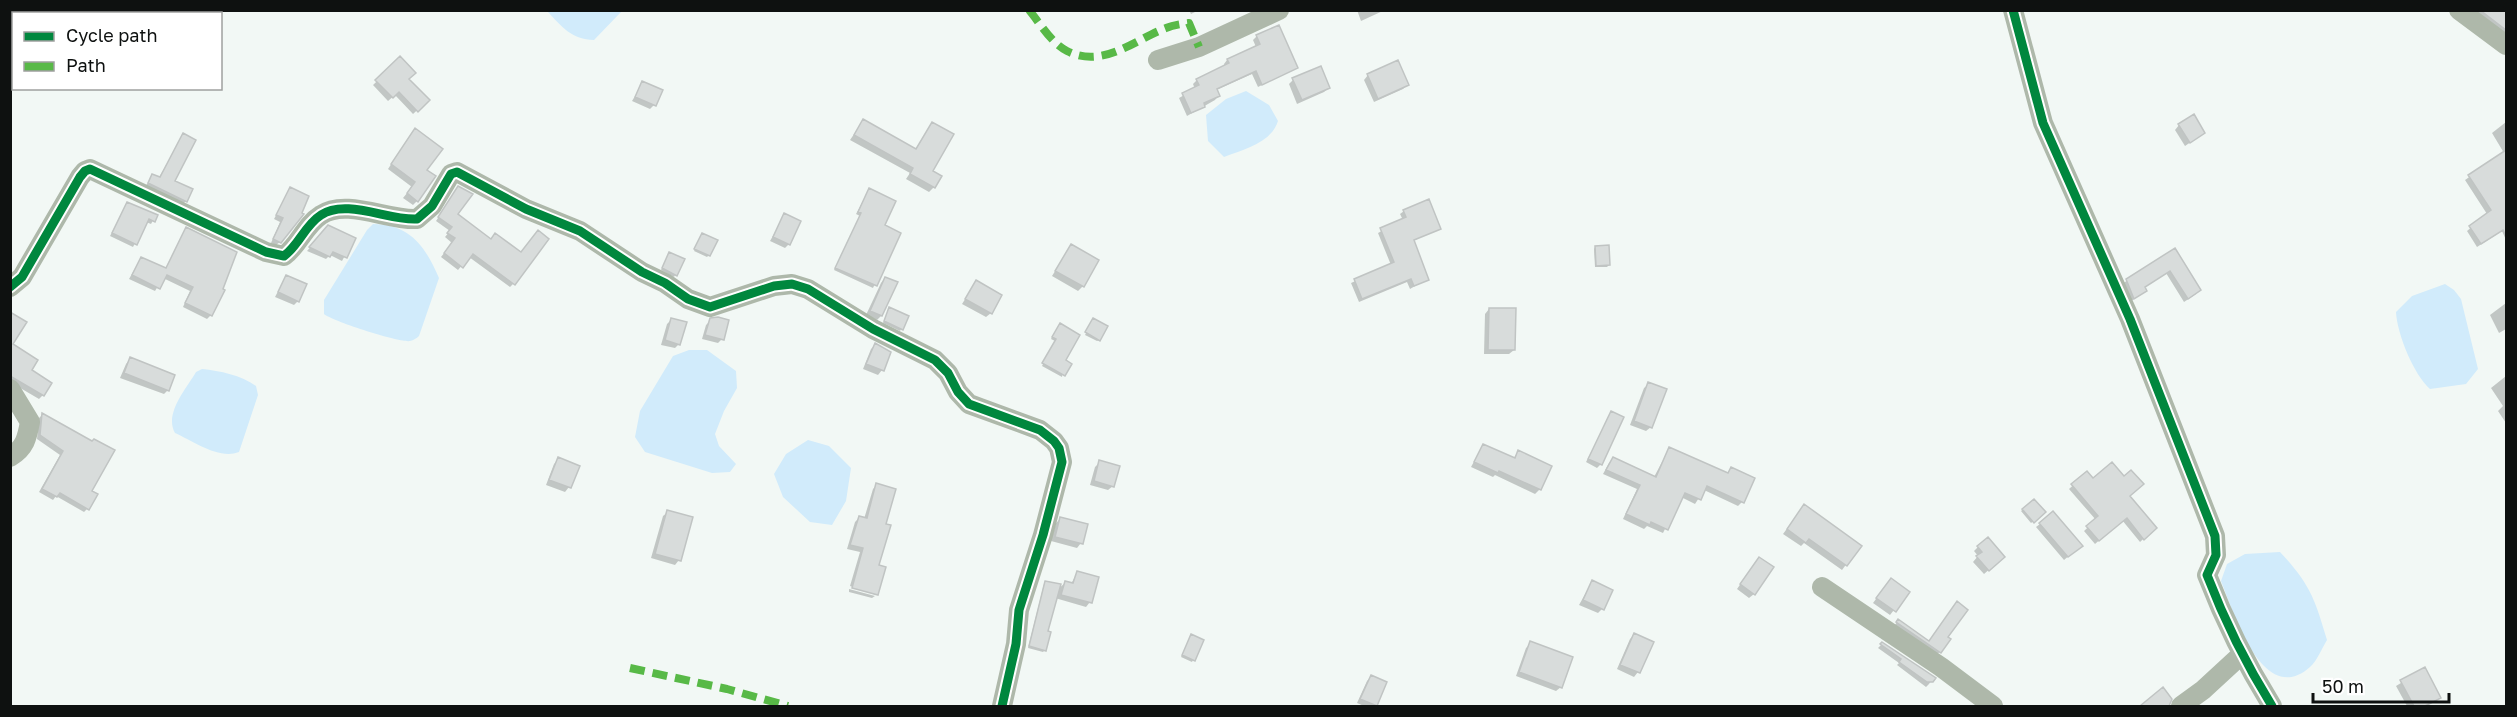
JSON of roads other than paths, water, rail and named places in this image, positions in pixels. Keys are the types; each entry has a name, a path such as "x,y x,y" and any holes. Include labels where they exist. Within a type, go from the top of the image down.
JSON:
{"street":[{"path":"1158,60 1199,47 1279,10"},
{"path":"2013,10 2043,123 2130,319 2215,536 2216,555 2208,575 2223,617 2241,655 2272,706"},
{"path":"2459,10 2506,45"},
{"path":"10,287 22,277 80,177 90,169 266,252 284,256 294,248 313,221 323,213 347,209 417,219 432,206 451,174 457,172 526,209 580,231 642,272 701,305 710,308 774,286 792,284 808,289 873,329 935,360 948,373 958,392 969,404 1040,430 1059,447 1062,462 1049,516 1019,610 1016,644 1002,706"},
{"path":"10,389 30,422 27,440 20,451 10,457"},
{"path":"1822,587 1941,667 1993,706"},
{"path":"2181,706 2203,690 2241,655"}],"water":[{"path":"547,11 622,11 594,40 573,35"},
{"path":"1246,91 1269,105 1278,121 1275,129 1263,140 1224,157 1208,141 1206,115 1226,99"},
{"path":"373,224 397,228 415,239 428,256 439,278 419,336 411,341 393,339 366,331 324,314 324,300"},
{"path":"2445,284 2461,299 2478,369 2466,384 2430,389 2407,354 2399,331 2396,312 2412,296"},
{"path":"689,350 707,350 736,371 737,388 724,411 715,434 719,446 736,464 730,472 712,473 645,452 635,437 640,411 673,356"},
{"path":"202,369 230,374 256,386 258,395 239,452 223,454 215,452 175,433 172,426 174,410 196,372"},
{"path":"808,440 829,446 851,468 846,501 832,525 810,522 783,497 774,474 786,454"},
{"path":"2280,552 2305,583 2319,613 2327,640 2313,664 2293,677 2278,676 2264,666 2252,651 2233,613 2221,581 2227,564 2245,554"}]}
